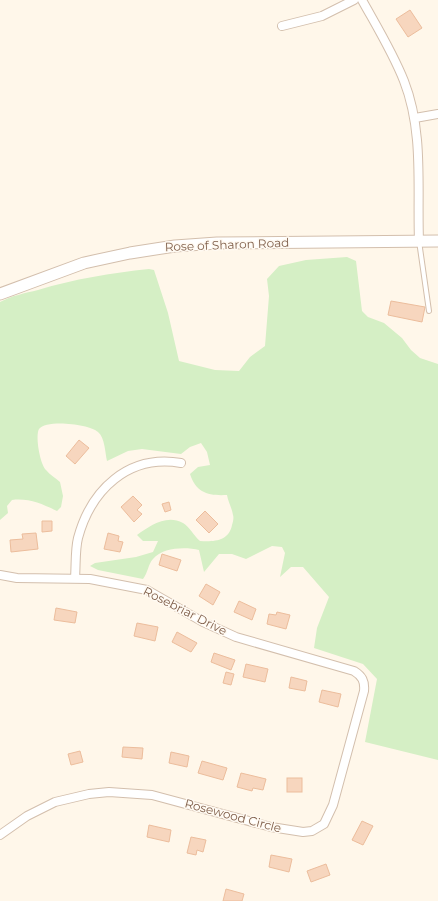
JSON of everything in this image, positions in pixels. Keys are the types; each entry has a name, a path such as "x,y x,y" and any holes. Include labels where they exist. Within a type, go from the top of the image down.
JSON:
{"street":[{"path":"282,26 322,16 354,0"},
{"path":"362,0 404,81 415,118 418,144 418,241"},
{"path":"415,118 438,114"},
{"name":"Rose of Sharon Road","path":"0,294 84,263 130,252 167,247 217,243 438,241"},
{"path":"75,578 77,544 84,521 94,501 114,478 124,472 147,463 169,461 181,463"},
{"name":"Rosebriar Drive","path":"0,575 17,578 75,578 105,581 147,590 230,634 346,668 360,675 363,679"},
{"name":"Rosewood Circle","path":"0,835 27,816 55,802 77,796 109,792 152,795 271,827 303,832 319,828 328,818 333,805 364,690 363,679"}],"lane":[{"path":"418,241 429,311"}],"green space":[{"path":"347,257 356,261 362,311 368,317 384,323 402,338 411,350 420,358 438,364 438,760 365,742 377,679 363,664 314,648 317,628 329,597 303,567 291,567 280,577 285,553 282,547 272,546 246,559 232,554 219,554 204,572 199,550 181,548 169,550 157,555 153,559 143,579 98,570 90,566 95,563 136,557 153,552 158,541 143,541 137,535 164,520 183,523 200,541 215,541 228,534 233,523 233,517 227,495 214,495 204,492 196,485 190,474 198,467 210,465 207,452 201,443 190,447 181,454 142,449 128,451 107,461 102,438 98,432 93,429 78,425 59,423 43,426 39,429 38,433 40,456 46,470 60,482 63,496 61,507 57,511 30,501 12,500 7,506 8,513 0,520 0,302 18,295 79,280 149,269 154,270 168,313 179,361 215,370 239,371 250,357 265,346 269,296 267,279 279,266 306,260"}],"building":[{"path":"410,10 422,28 408,37 396,19"},
{"path":"391,301 425,307 422,322 388,315"},
{"path":"79,440 89,448 75,464 66,456"},
{"path":"133,496 142,505 137,510 142,514 134,522 121,507"},
{"path":"169,502 171,510 165,512 162,504"},
{"path":"205,511 218,524 209,533 196,520"},
{"path":"42,521 52,521 52,531 42,532"},
{"path":"36,533 38,549 11,552 10,540 23,539 22,534"},
{"path":"108,533 119,536 118,541 123,542 120,552 104,549"},
{"path":"162,554 181,560 177,571 159,565"},
{"path":"206,584 220,592 213,605 199,596"},
{"path":"239,601 256,609 252,620 234,612"},
{"path":"56,608 77,612 75,623 54,620"},
{"path":"277,612 290,615 286,629 267,624 269,614 276,615"},
{"path":"137,623 158,627 155,641 134,636"},
{"path":"177,632 197,643 191,652 172,642"},
{"path":"214,653 235,660 231,670 211,662"},
{"path":"246,664 268,669 265,682 243,677"},
{"path":"226,672 234,674 231,685 223,683"},
{"path":"291,677 307,681 305,691 289,688"},
{"path":"322,690 341,694 338,707 319,702"},
{"path":"123,747 143,748 142,759 122,757"},
{"path":"80,751 83,762 71,765 68,754"},
{"path":"171,752 189,756 187,767 169,763"},
{"path":"202,761 227,768 223,780 198,773"},
{"path":"241,773 266,779 263,790 253,788 252,791 237,787"},
{"path":"287,778 302,778 302,792 287,792"},
{"path":"362,821 373,826 363,845 352,840"},
{"path":"149,825 171,830 169,842 147,837"},
{"path":"191,837 206,840 203,852 197,850 196,855 187,853"},
{"path":"271,855 292,859 289,872 269,867"},
{"path":"326,864 330,875 311,882 307,871"},
{"path":"226,889 244,894 242,901 223,901"}]}
